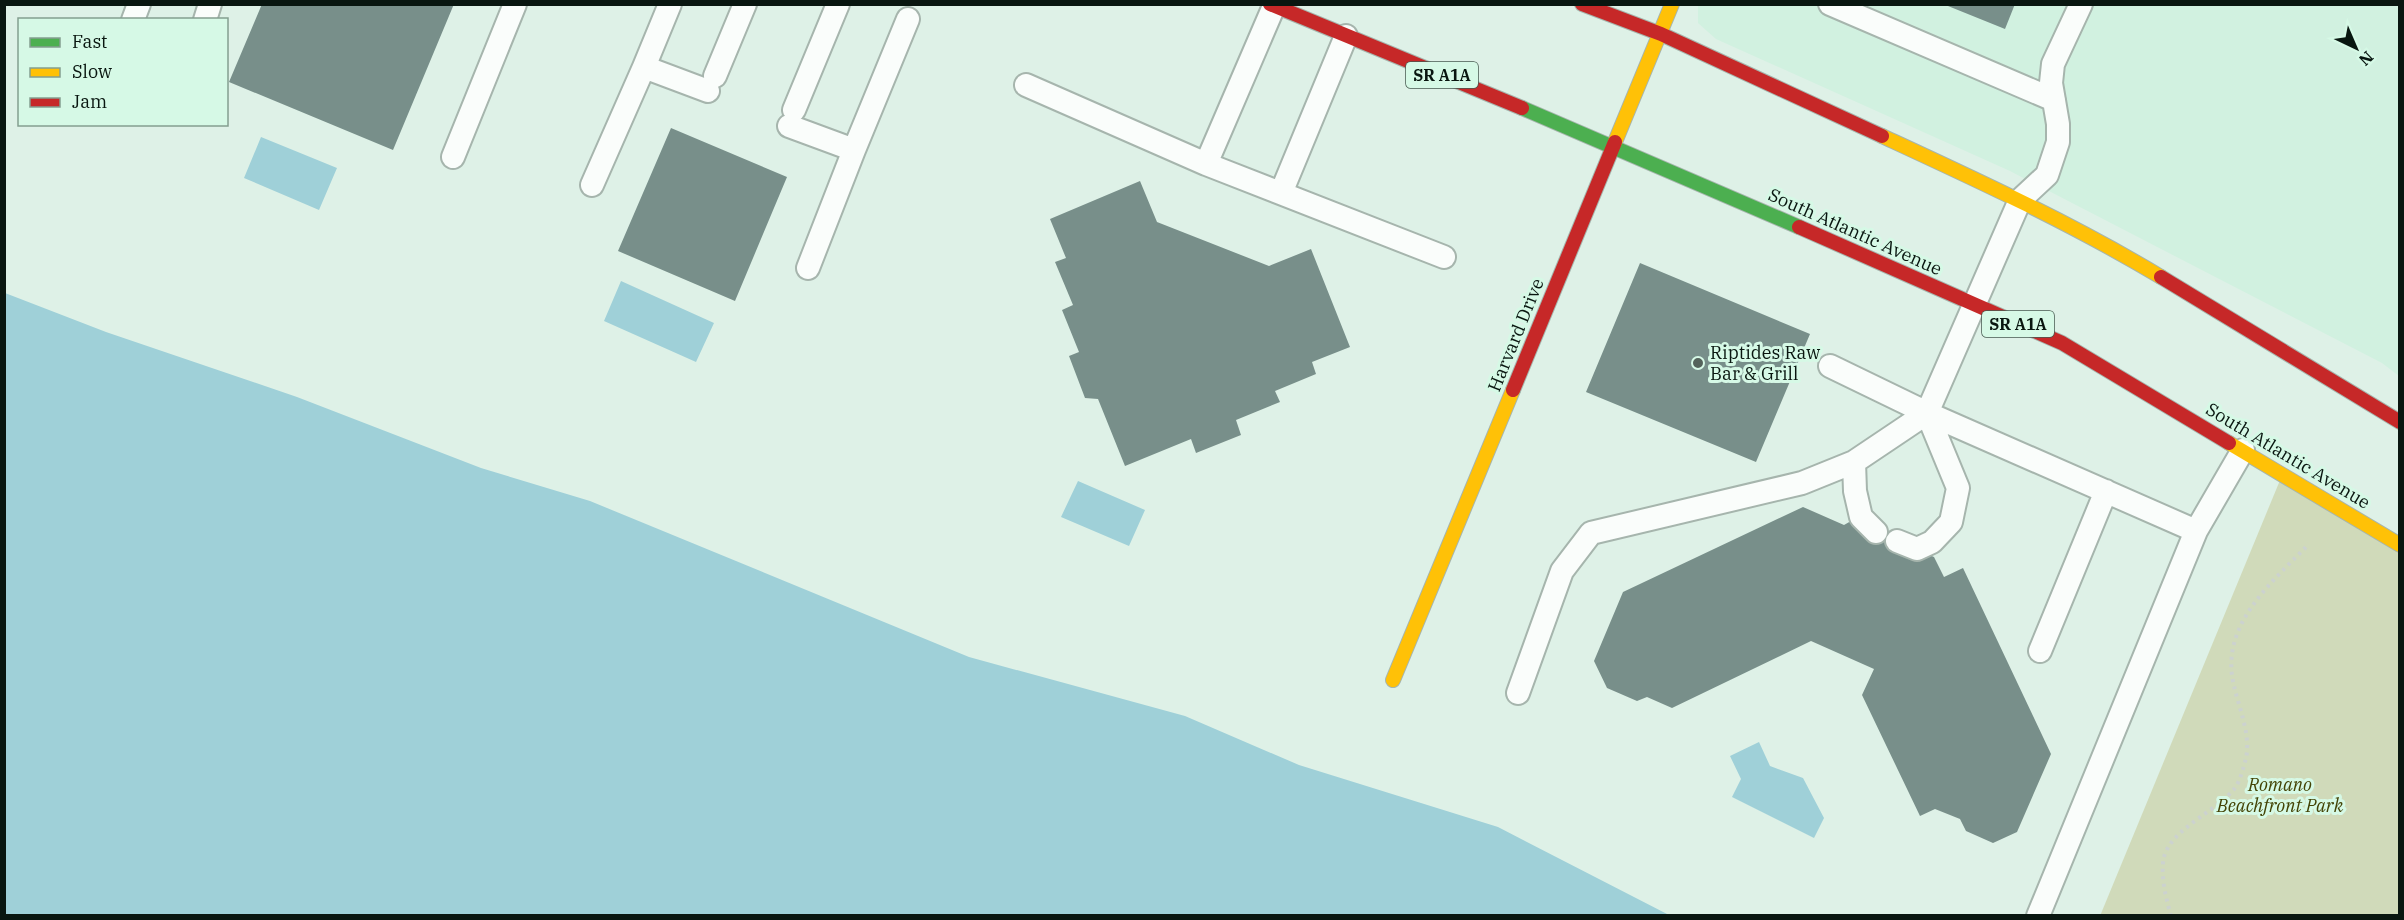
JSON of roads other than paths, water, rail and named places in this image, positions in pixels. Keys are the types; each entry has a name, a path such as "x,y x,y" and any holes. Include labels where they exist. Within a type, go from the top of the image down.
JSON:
{"main road":[{"path":"1582,4 1661,34 2020,200 2113,248 2400,422"},
{"name":"Harvard Drive","path":"1393,680 1672,4"},
{"name":"South Atlantic Avenue","path":"1272,5 1614,146 2062,343 2400,544"}],"lane":[{"path":"453,157 515,4"},
{"path":"592,185 670,4"},
{"path":"644,67 711,84 746,4"},
{"path":"838,4 791,118 854,150"},
{"path":"1830,4 2054,100"},
{"path":"1518,693 1562,571 1591,533 1802,483 1854,462 1927,413 2020,200 2047,175 2058,142 2051,83 2053,64 2081,4"},
{"path":"1206,164 1272,5"},
{"path":"808,268 908,19"},
{"path":"1281,193 1346,36"},
{"path":"1026,85 1206,164 1444,257"},
{"path":"1830,366 1927,413 2196,531"},
{"path":"1897,541 1917,549 1932,542 1951,522 1958,488 1927,413"},
{"path":"2038,915 2196,531 2244,450"},
{"path":"1854,462 1855,491 1861,517 1876,532"},
{"path":"2040,651 2106,491"}],"water":[{"path":"261,137 337,168 319,210 244,178"},
{"path":"621,281 714,323 696,362 604,321"},
{"path":"5,293 106,332 297,397 481,468 590,501 969,657 1185,716 1299,765 1498,827 1669,915 5,915"},
{"path":"1078,481 1145,510 1129,546 1061,517"},
{"path":"1759,742 1770,766 1803,778 1824,818 1814,838 1732,797 1741,779 1730,756"}],"place":[{"name":"Riptides Raw Bar & Grill","path":"1698,363"}],"park label":[{"name":"Romano Beachfront Park","path":"2280,795"}]}
